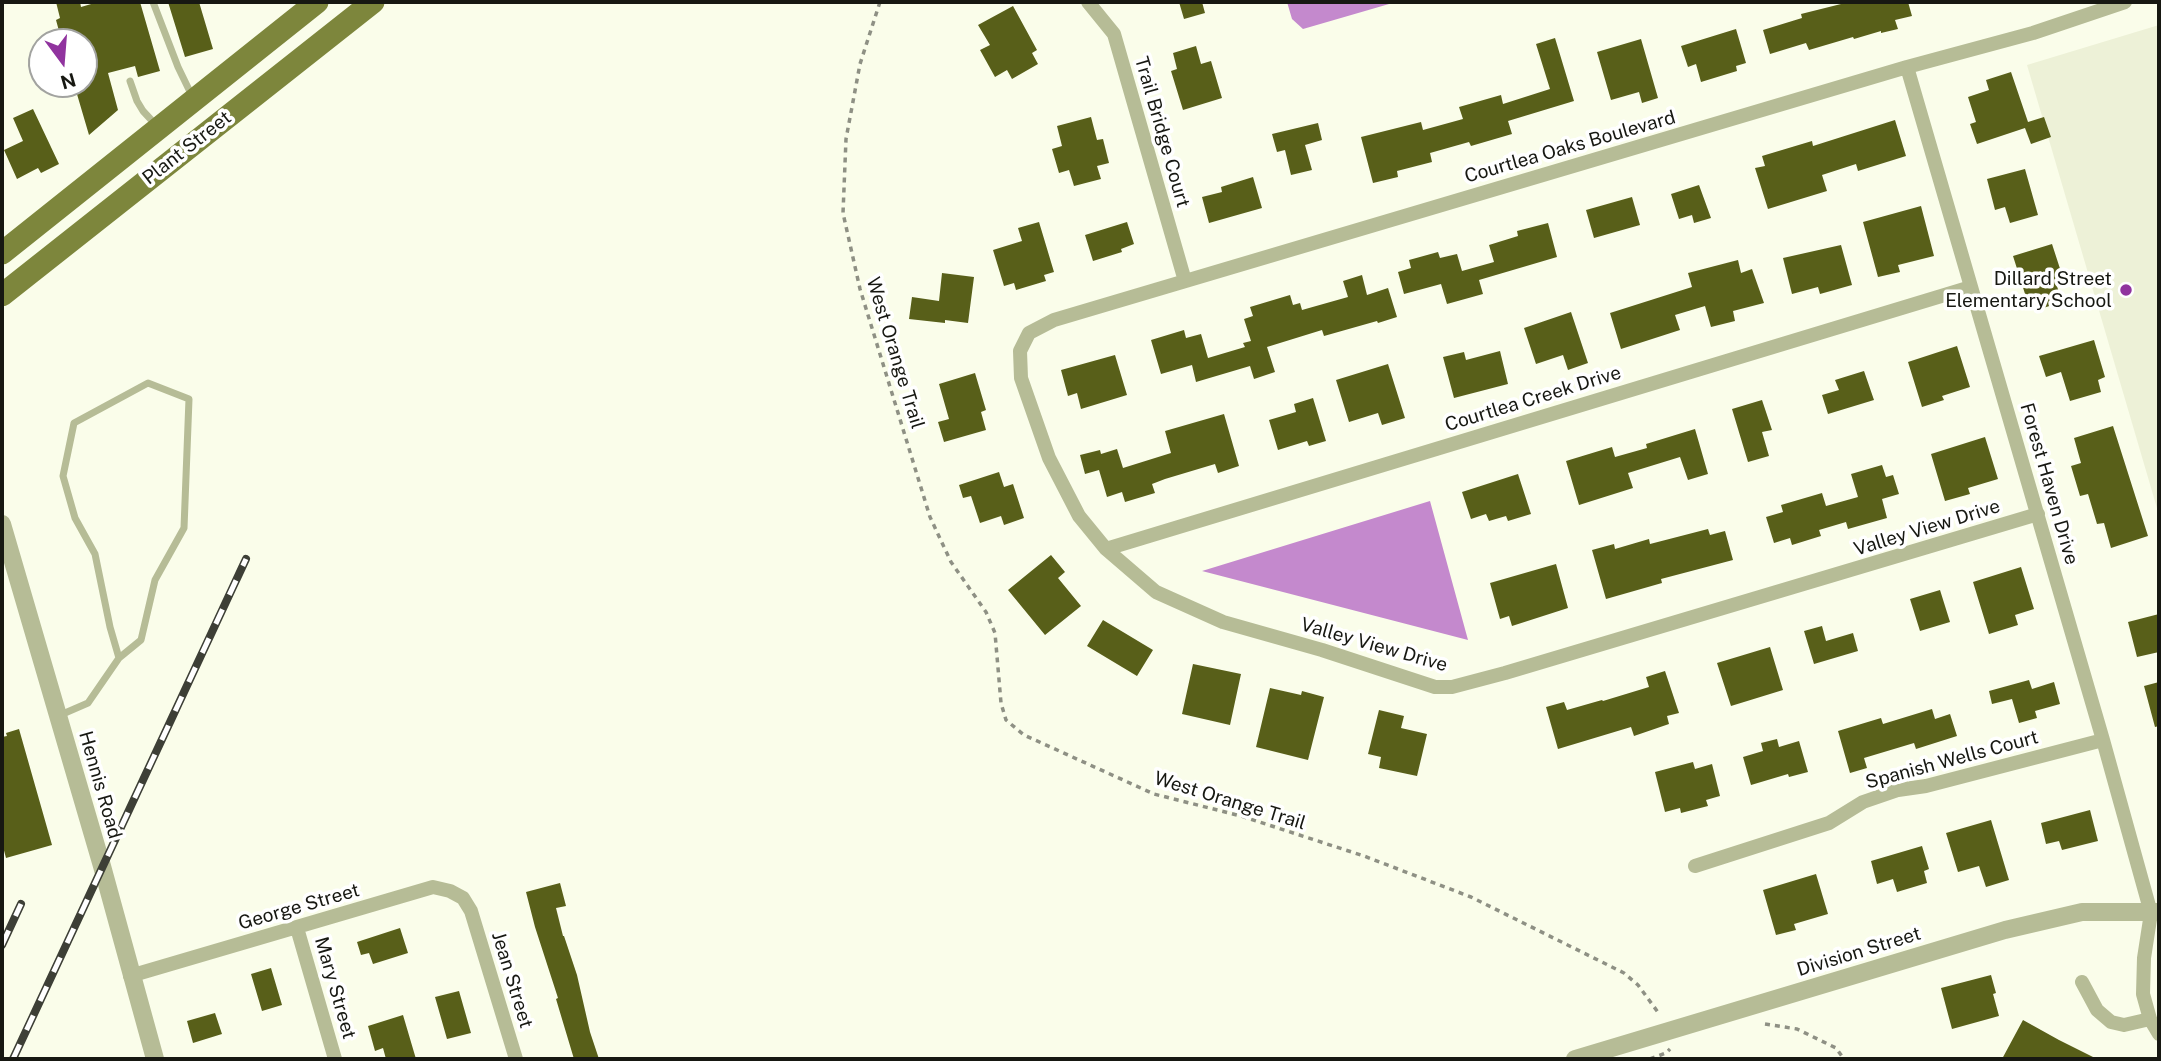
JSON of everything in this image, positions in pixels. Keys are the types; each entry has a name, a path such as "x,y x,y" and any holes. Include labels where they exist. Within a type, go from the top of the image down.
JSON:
{"main road":[{"name":"Plant Street","path":"2,253 317,2"},
{"name":"Plant Street","path":"2,295 373,2"}],"street":[{"name":"Trail Bridge Court","path":"1088,2 1114,34 1185,281"},
{"name":"Courtlea Oaks Boulevard","path":"1029,333 1054,320 1907,67 2033,33 2124,2"},
{"name":"Forest Haven Drive","path":"1907,67 2155,913"},
{"name":"Courtlea Creek Drive","path":"1106,549 1971,287"},
{"name":"Valley View Drive","path":"1029,333 1020,351 1021,378 1049,458 1079,516 1106,549 1156,592 1223,622 1322,650 1435,687 1452,688 2038,514"},
{"name":"Hennis Road","path":"2,524 102,866 130,976 155,1059"},
{"name":"Spanish Wells Court","path":"1695,866 1829,823 1863,802 1898,790 1926,786 2104,740"},
{"name":"George Street","path":"130,976 433,887 463,898 471,911"},
{"name":"Jean Street","path":"471,911 516,1059"},
{"name":"Division Street","path":"1575,1059 2005,930 2082,912 2155,913"},
{"path":"2155,913 2144,958 2143,994 2150,1019 2159,1034"},
{"name":"Mary Street","path":"297,928 335,1059"},
{"path":"2082,982 2097,1010 2111,1022 2124,1026 2150,1019"}],"lane":[{"path":"153,2 194,100"},
{"path":"130,81 143,111 159,128"},
{"path":"58,716 88,703 119,658 141,639 155,580 184,528 189,399 148,383 74,423 63,476 75,518 95,554 119,658"}],"path":[{"name":"West Orange Trail","path":"880,2 860,64 846,139 842,214 860,289 930,517 951,562 986,612 995,633 1000,703 1006,720 1024,736 1154,794 1241,816 1364,856 1471,897 1624,973 1638,985 1662,1021"},
{"path":"1765,1024 1797,1029 1836,1048 1844,1059"},
{"path":"1650,1059 1666,1053 1670,1049 1669,1046"}],"shaded area":[{"path":"1287,2 1396,2 1303,29 1292,19"},
{"name":"Dillard Street Elementary School","path":"2159,25 2159,515 2027,65"},
{"path":"1430,501 1468,640 1202,571"}],"building":[{"path":"56,2 80,2 81,7 98,2 140,2 160,71 138,77 135,66 108,73 118,110 89,135 78,98 98,98 98,28 58,28 56,20 60,18"},
{"path":"168,2 199,2 213,49 185,57"},
{"path":"1179,2 1202,2 1205,13 1184,19"},
{"path":"1849,2 1908,2 1912,16 1895,20 1898,29 1854,39 1853,37 1809,50 1806,43 1770,54 1763,30 1802,18 1801,14"},
{"path":"1013,6 1037,50 1032,53 1038,64 1012,79 1007,70 995,77 980,50 990,45 978,25"},
{"path":"1736,29 1746,63 1736,66 1737,71 1701,82 1696,64 1688,67 1681,46"},
{"path":"1555,38 1574,101 1508,121 1512,134 1471,146 1469,142 1430,153 1432,162 1397,171 1398,177 1373,183 1361,137 1421,122 1423,130 1463,119 1459,107 1501,95 1503,104 1550,89 1536,44"},
{"path":"1641,39 1658,98 1642,103 1639,92 1611,100 1597,52"},
{"path":"1196,46 1201,64 1211,61 1222,98 1183,110 1171,71 1177,69 1173,53"},
{"path":"2011,72 2028,122 2044,117 2051,137 2031,144 2025,128 1977,144 1970,124 1976,122 1968,97 1989,90 1986,80"},
{"path":"33,109 59,164 41,173 38,168 17,179 4,150 23,141 13,118"},
{"path":"1091,117 1097,140 1103,139 1109,163 1097,166 1101,179 1074,186 1069,170 1059,173 1052,149 1062,146 1057,126"},
{"path":"1895,120 1906,156 1858,171 1856,164 1822,175 1827,191 1768,209 1755,168 1765,166 1762,156 1812,141 1813,146"},
{"path":"1318,123 1322,140 1305,145 1312,170 1291,175 1285,150 1277,152 1272,134"},
{"path":"2025,169 2038,215 2010,223 2005,207 1995,210 1987,179"},
{"path":"1253,177 1262,208 1209,223 1202,197 1222,192 1221,187"},
{"path":"1699,185 1711,218 1694,223 1692,215 1679,219 1671,194"},
{"path":"1632,197 1640,225 1594,238 1586,210"},
{"path":"1921,206 1934,256 1898,265 1900,272 1878,277 1863,222"},
{"path":"1039,222 1054,272 1044,275 1046,281 1016,290 1014,283 1004,286 993,250 1022,241 1018,228"},
{"path":"1127,222 1134,244 1121,249 1122,252 1093,261 1085,235"},
{"path":"1548,223 1557,257 1479,280 1483,294 1447,304 1441,284 1404,294 1398,272 1411,268 1409,260 1438,252 1440,258 1457,254 1462,271 1494,262 1489,245 1518,236 1517,231"},
{"path":"2052,244 2064,281 2056,283 2062,302 2040,309 2035,294 2026,297 2013,256"},
{"path":"1841,245 1852,285 1820,294 1818,287 1792,294 1783,258"},
{"path":"1738,260 1741,273 1752,269 1764,303 1733,311 1735,321 1711,327 1705,306 1675,315 1680,330 1621,349 1610,313 1692,287 1688,273"},
{"path":"942,273 974,277 968,323 909,319 912,297 939,301"},
{"path":"1362,275 1367,295 1388,288 1397,317 1324,336 1322,330 1267,347 1275,372 1254,379 1250,366 1196,382 1192,365 1161,374 1151,340 1184,330 1186,338 1201,334 1208,358 1245,347 1243,343 1251,341 1244,319 1253,316 1250,307 1290,295 1293,305 1300,303 1302,310 1348,297 1343,281"},
{"path":"1571,312 1588,363 1568,370 1563,355 1536,364 1524,328"},
{"path":"2094,340 2105,377 2098,380 2101,392 2070,401 2061,372 2046,377 2039,356"},
{"path":"1957,346 1970,387 1942,396 1944,400 1922,407 1908,362"},
{"path":"1500,351 1508,384 1454,398 1443,357 1464,352 1466,360"},
{"path":"1115,355 1127,395 1081,409 1077,393 1068,396 1061,370"},
{"path":"1388,364 1405,418 1382,425 1378,413 1349,422 1336,380"},
{"path":"1864,371 1874,400 1828,414 1822,395 1839,390 1835,380"},
{"path":"975,373 986,410 981,412 986,430 944,442 938,422 949,419 939,384"},
{"path":"1313,398 1326,441 1309,446 1307,441 1278,450 1269,420 1296,412 1294,404"},
{"path":"1762,400 1772,430 1762,432 1769,456 1748,462 1732,409"},
{"path":"1224,414 1239,466 1218,473 1215,464 1165,479 1152,484 1155,493 1125,502 1122,492 1107,497 1099,470 1085,474 1080,455 1100,450 1101,454 1117,449 1123,468 1171,453 1165,431"},
{"path":"2113,426 2148,536 2111,548 2104,523 2097,524 2088,494 2080,496 2071,466 2081,463 2074,438"},
{"path":"1695,429 1708,474 1688,480 1680,457 1628,473 1633,488 1579,505 1566,461 1612,447 1615,457"},
{"path":"1985,437 1998,479 1968,488 1970,494 1945,501 1931,454"},
{"path":"1882,465 1886,477 1893,475 1899,494 1882,499 1887,518 1848,529 1846,522 1819,530 1821,536 1792,545 1790,538 1774,543 1766,517 1783,512 1781,505 1822,493 1826,506 1858,497 1851,474"},
{"path":"999,472 1004,487 1013,484 1024,518 1004,525 1001,516 980,523 971,496 963,498 959,485"},
{"path":"1518,474 1531,514 1508,521 1506,516 1489,521 1486,514 1471,519 1462,492"},
{"path":"1708,529 1710,535 1725,531 1733,560 1661,579 1662,583 1606,599 1592,550 1614,544 1615,549 1649,539 1650,544"},
{"path":"1051,555 1065,572 1058,578 1081,606 1045,635 1008,590"},
{"path":"1556,564 1568,608 1512,626 1509,616 1500,619 1490,583"},
{"path":"2021,567 2034,609 2015,615 2018,625 1989,634 1973,582"},
{"path":"1940,590 1950,622 1920,631 1910,599"},
{"path":"2159,614 2159,652 2137,657 2128,622"},
{"path":"1103,620 1153,650 1137,676 1087,646"},
{"path":"1822,626 1826,641 1853,633 1858,651 1814,664 1804,631"},
{"path":"1770,647 1783,690 1731,706 1717,663"},
{"path":"1193,664 1241,674 1230,725 1182,714"},
{"path":"1665,671 1679,713 1667,716 1669,724 1634,736 1631,727 1558,749 1546,707 1564,702 1567,710 1603,701 1649,687 1646,677"},
{"path":"2029,680 2032,689 2054,682 2060,704 2035,711 2037,718 2019,723 2012,699 1992,704 1989,691"},
{"path":"2159,682 2159,726 2155,727 2144,686"},
{"path":"1270,688 1301,695 1302,691 1324,697 1308,760 1256,747"},
{"path":"1932,709 1935,719 1950,714 1957,736 1916,749 1914,743 1864,758 1867,768 1850,773 1838,731 1881,718 1883,724"},
{"path":"1379,710 1404,716 1401,728 1427,734 1417,776 1379,768 1381,757 1368,754"},
{"path":"19,729 52,845 6,858 2,843 2,737"},
{"path":"1777,739 1779,747 1799,741 1808,772 1789,777 1788,774 1751,785 1743,757 1763,751 1761,743"},
{"path":"1693,762 1695,769 1712,764 1720,796 1706,800 1708,806 1681,813 1680,808 1665,812 1655,772"},
{"path":"2090,810 2098,841 2062,850 2059,841 2046,844 2041,823"},
{"path":"1991,820 2009,880 1986,887 1979,866 1958,872 1946,833"},
{"path":"1922,846 1929,869 1924,871 1927,883 1897,892 1893,879 1877,884 1871,861"},
{"path":"1816,874 1828,914 1794,924 1796,930 1776,935 1763,890"},
{"path":"560,883 566,906 556,908 599,1059 574,1059 526,892"},
{"path":"400,928 408,953 373,964 369,953 361,955 357,942"},
{"path":"271,968 282,1005 262,1011 251,974"},
{"path":"1991,975 1999,1016 1952,1029 1941,988"},
{"path":"459,991 471,1033 447,1039 435,997"},
{"path":"215,1013 222,1034 193,1043 187,1021"},
{"path":"403,1015 416,1059 386,1059 383,1048 375,1051 368,1026"},
{"path":"2023,1020 2059,1040 2097,1059 2002,1059"}],"railway":[{"path":"13,1059 246,559"},
{"path":"2,945 21,904"}],"place":[{"name":"Dillard Street Elementary School","path":"2126,290"}]}
